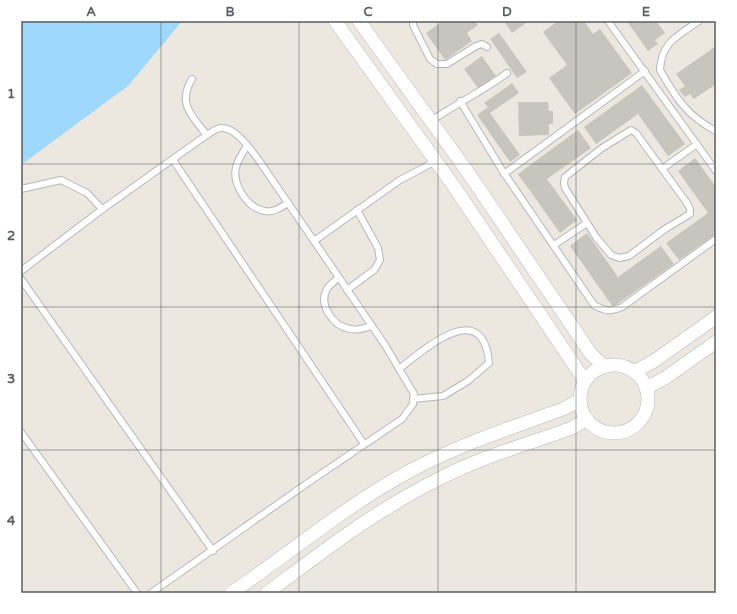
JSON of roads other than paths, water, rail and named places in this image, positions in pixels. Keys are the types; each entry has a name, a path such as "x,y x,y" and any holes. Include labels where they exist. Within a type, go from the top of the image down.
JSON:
{"street":[{"path":"335,21 453,185 585,381"},
{"path":"359,21 431,120 591,354 604,366"},
{"path":"453,185 470,176"},
{"path":"634,372 654,361 716,317"},
{"path":"646,388 665,378 716,342"},
{"path":"614,365 625,367 634,372 642,379 646,388 648,399 646,410 641,419 624,431 613,432 602,431 587,420 581,408 580,400 582,387 594,370 604,366 614,365"},
{"path":"231,593 353,506 432,459 563,409 580,400"},
{"path":"267,593 376,515 415,491 440,478 572,428 587,420"}],"lane":[{"path":"413,21 413,25 430,59 438,64 447,64 476,46 482,44 487,47"},
{"path":"608,21 716,171"},
{"path":"699,21 676,37 664,48 660,70 675,97 699,122 716,131"},
{"path":"504,174 645,71"},
{"path":"431,120 460,101 488,87 506,73"},
{"path":"192,79 185,94 186,107 207,136"},
{"path":"460,101 504,174 594,305 606,311 614,310 635,298 716,239"},
{"path":"21,270 102,209 207,136 218,129 226,129 247,145 372,326 414,394 414,399 409,411 402,419 151,593"},
{"path":"631,130 636,133 662,169 690,209 688,216 665,229 629,256 619,258 611,255 587,223 564,183 565,177 602,148 631,130"},
{"path":"662,169 697,144"},
{"path":"247,145 236,167 236,178 239,188 250,204 264,212 275,211 288,203"},
{"path":"173,160 364,444"},
{"path":"314,241 400,180 436,161"},
{"path":"21,189 61,180 87,193 102,209"},
{"path":"347,290 374,270 380,260 378,248 357,210"},
{"path":"554,245 587,223"},
{"path":"338,278 327,288 324,297 324,306 336,324 349,329 357,330 372,326"},
{"path":"21,280 213,551"},
{"path":"399,368 434,341 460,329 476,332 486,344 489,363 468,381 443,396 414,399"},
{"path":"21,432 137,593"}],"water":[{"path":"21,21 182,21 128,86 21,165"}]}
